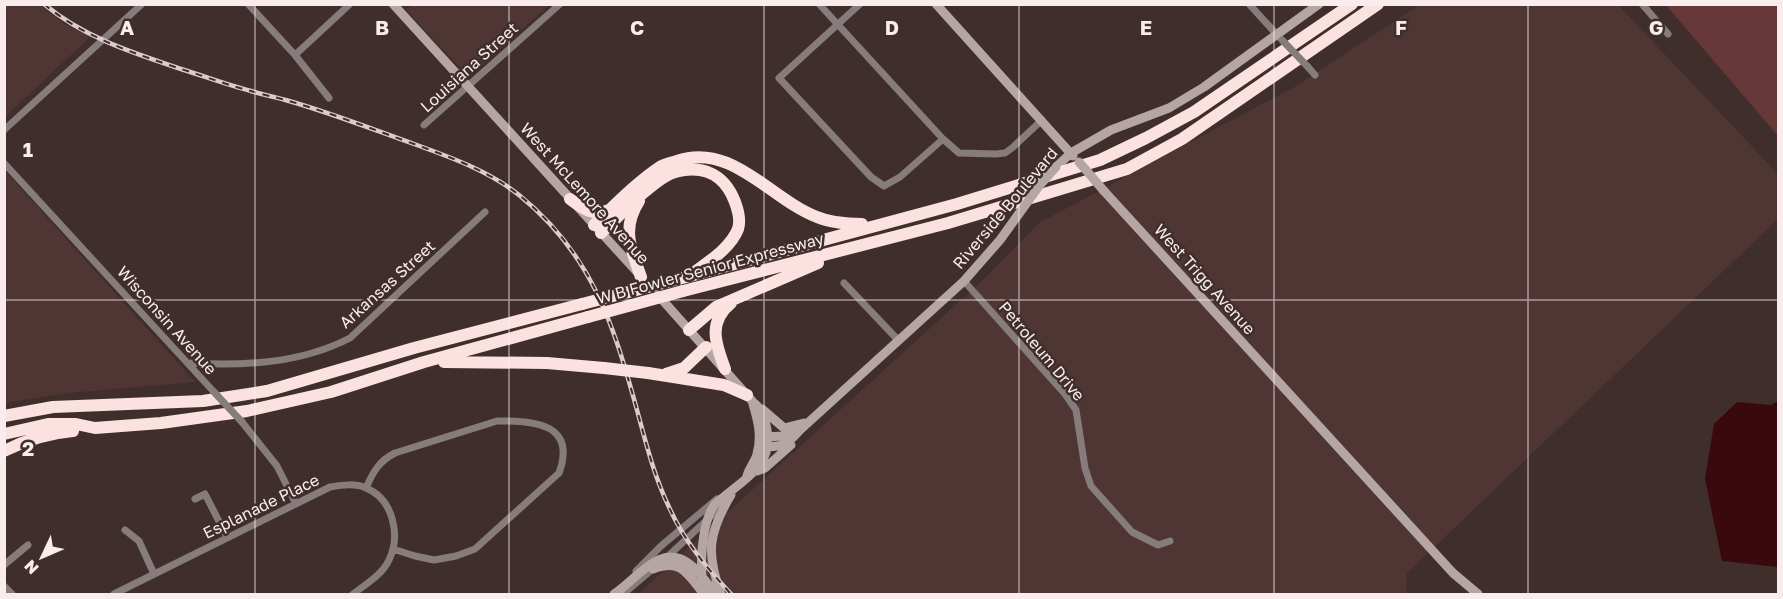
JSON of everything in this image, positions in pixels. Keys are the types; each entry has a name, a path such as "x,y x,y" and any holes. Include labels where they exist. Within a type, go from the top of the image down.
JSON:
{"highway":[{"name":"W B Fowler Senior Expressway","path":"4,416 53,407 203,401 267,391 414,348 687,277 1058,174 1110,156 1194,112 1352,4"},
{"name":"W B Fowler Senior Expressway","path":"4,434 48,424 76,424 95,428 161,423 247,411 331,392 424,362 588,317 959,220 1126,169 1182,139 1378,4"},
{"path":"598,229 610,209 662,166 689,156 714,157 742,170 817,217 848,224 887,222"},
{"path":"598,229 670,174 698,170 718,176 731,191 739,211 738,228 729,244 712,260 687,277"},
{"path":"641,277 629,240 628,224 644,192"},
{"path":"570,199 586,210 596,213 610,209"},
{"path":"689,330 716,307 855,247"},
{"path":"725,369 715,342 716,321 724,308 738,297"},
{"path":"662,375 684,368 706,347"},
{"path":"424,362 547,363 648,373 724,385 753,401"},
{"path":"4,451 21,443 59,432 95,428"}],"street":[{"path":"4,130 142,4"},
{"path":"248,4 295,55 329,98"},
{"path":"295,55 350,4"},
{"name":"West McLemore Avenue","path":"393,4 753,401 764,416 764,442"},
{"name":"Louisiana Street","path":"423,125 560,4"},
{"path":"819,4 943,139 959,153 1005,153 1042,120"},
{"path":"860,4 779,78 871,177 884,186 900,177 943,139"},
{"name":"West Trigg Avenue","path":"936,4 1453,573"},
{"path":"1249,4 1315,75"},
{"name":"Riverside Boulevard","path":"764,442 784,445 790,442 800,429 964,280 1000,240 1039,186 1071,153 1111,130 1169,108 1204,87 1279,38 1319,4"},
{"path":"1642,4 1668,34"},
{"name":"Wisconsin Avenue","path":"4,163 259,441 277,466 296,504"},
{"name":"Arkansas Street","path":"188,363 252,364 276,361 332,347 350,338 485,212"},
{"name":"Petroleum Drive","path":"964,280 1065,394 1076,410 1085,468 1091,486 1132,532 1158,545 1170,541"},
{"path":"844,283 898,340"},
{"path":"753,401 784,428 809,422"},
{"path":"353,594 379,574 389,561 393,549 396,531 391,513 380,497 366,488 383,459 497,420 543,424 560,438 564,448 563,460 558,473 475,549 456,556 434,560 393,549"},
{"path":"705,594 701,561 710,516 715,504 752,474 765,468 791,445 809,422"},
{"path":"752,474 764,442"},
{"name":"Esplanade Place","path":"114,594 330,487 347,484 366,488"},
{"path":"721,594 710,557 712,537 734,488"},
{"path":"613,594 661,546 709,504 734,488"},
{"path":"195,500 205,494 227,537"},
{"path":"623,594 727,502"},
{"path":"125,530 139,541 154,574"},
{"path":"4,565 28,545"},
{"path":"613,594 663,556 676,556 690,564 716,594"},
{"path":"653,569 666,564 681,568 705,594"},
{"path":"1453,573 1469,594"},
{"path":"1453,573 1479,594"},
{"path":"4,586 12,594"}],"shaded area":[{"path":"5,4 39,5 66,25 91,36 5,117"},
{"path":"412,5 549,5 472,74 462,70 406,10"},
{"path":"1419,5 1618,5 1778,174 1778,219 1407,573 1406,594 638,594 983,280 1039,223 1298,85"},
{"path":"1666,5 1778,5 1778,136"},
{"path":"4,171 195,382 68,393 5,403"},
{"path":"1778,401 1778,567 1722,561 1705,479 1714,424 1737,402 1771,405"}],"railway":[{"path":"44,4 75,26 127,50 233,86 320,111 428,149 482,172 519,195 565,241 596,292 619,348 651,459 664,495 689,543 731,594"}]}
